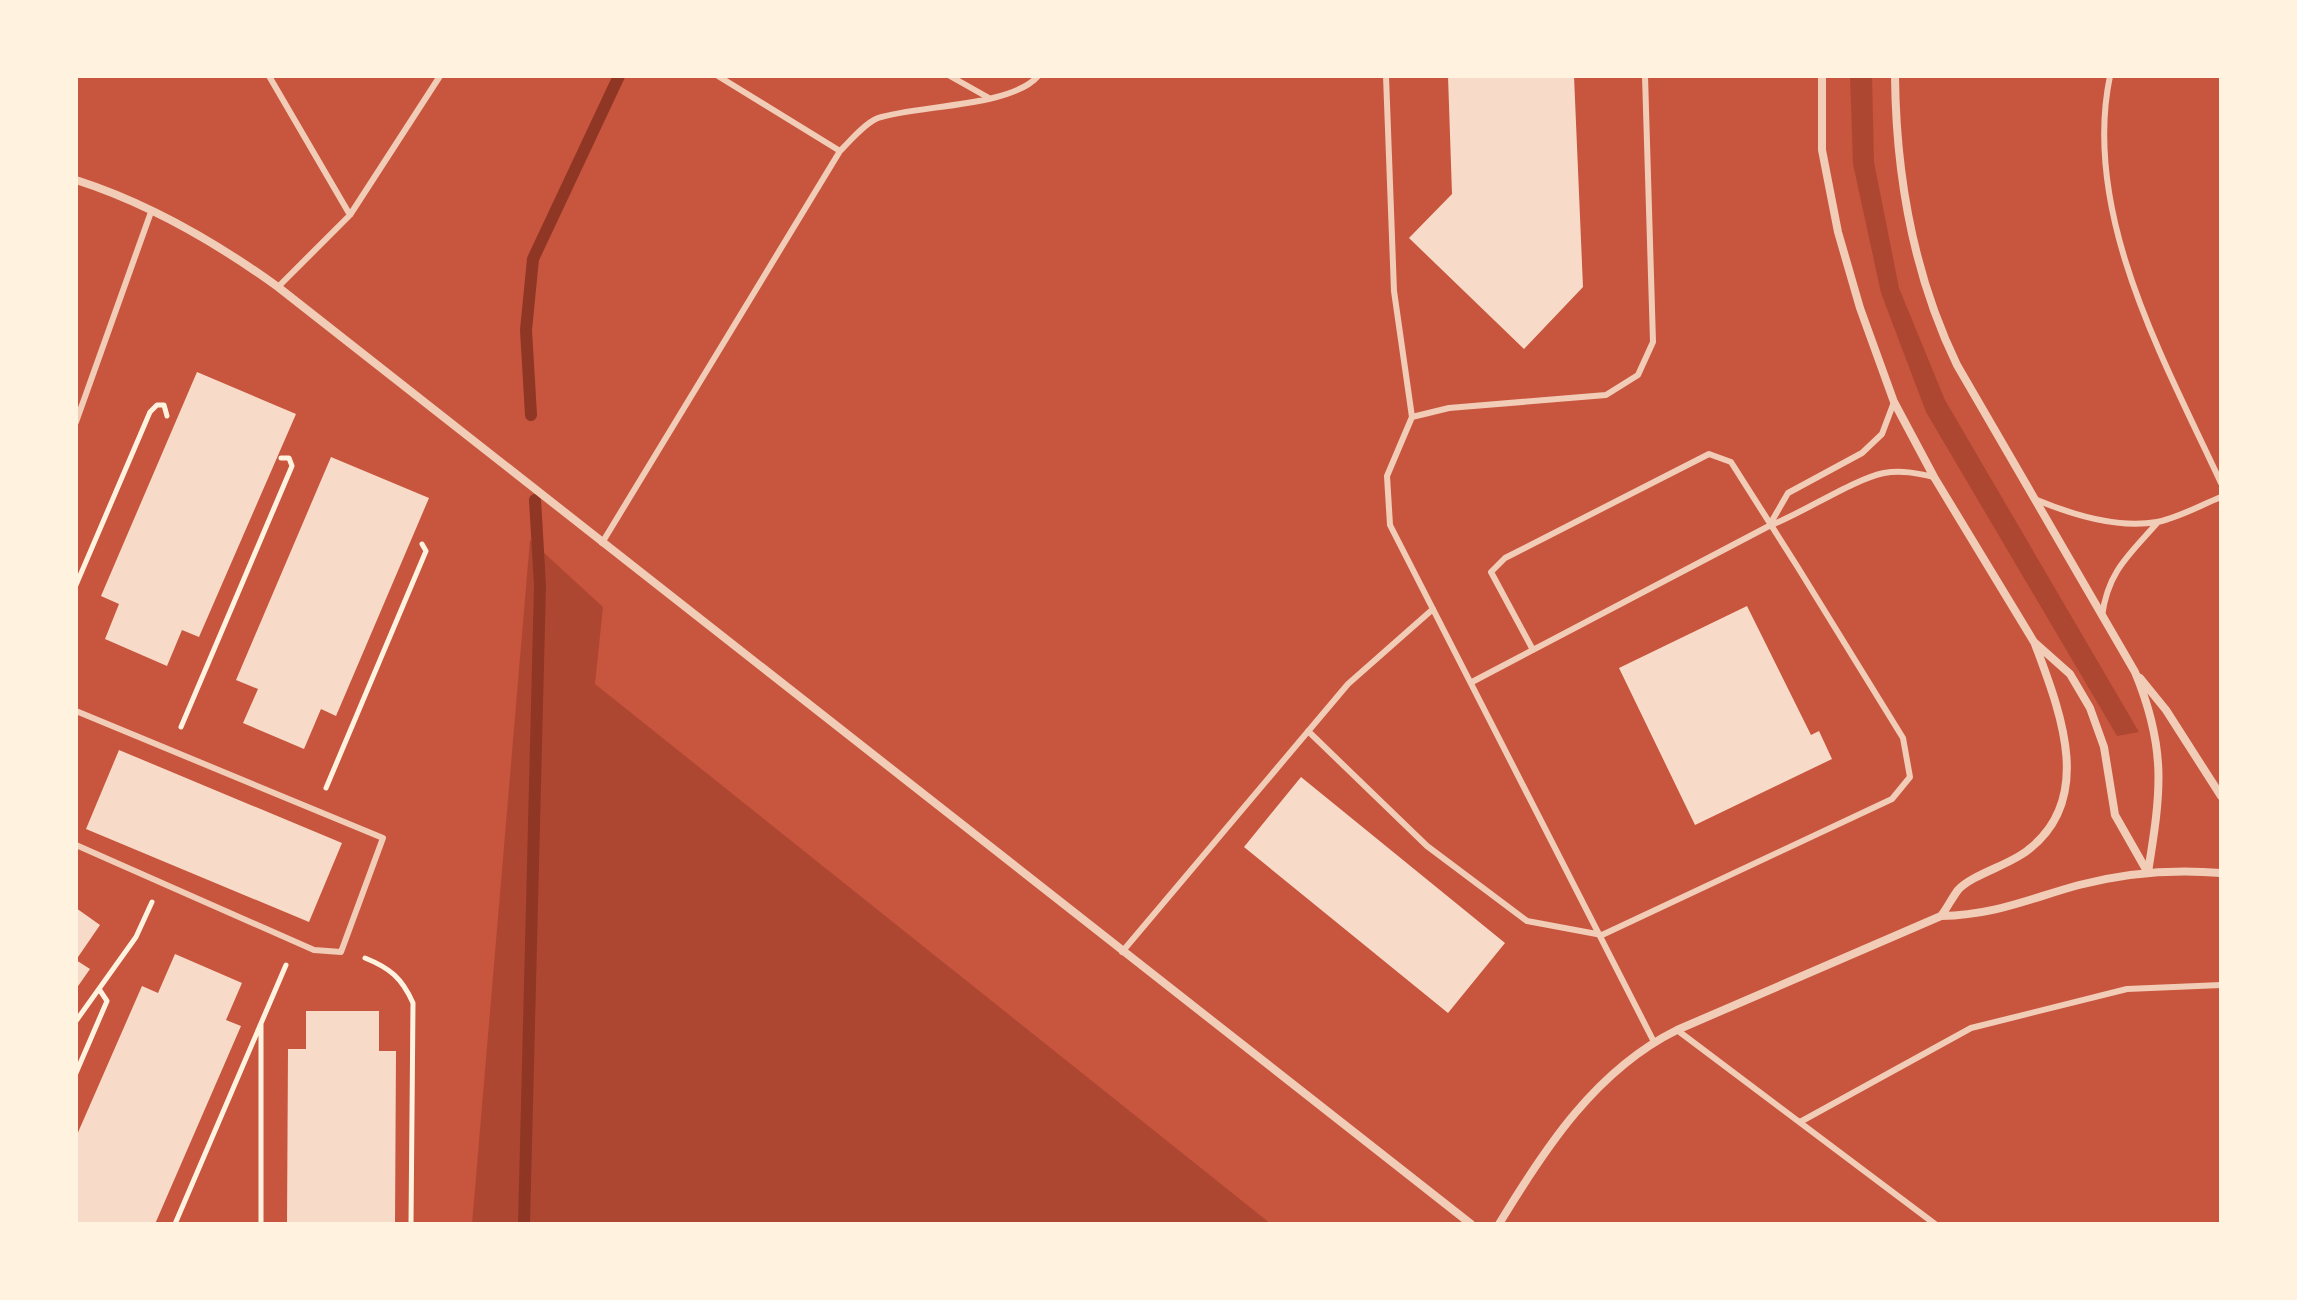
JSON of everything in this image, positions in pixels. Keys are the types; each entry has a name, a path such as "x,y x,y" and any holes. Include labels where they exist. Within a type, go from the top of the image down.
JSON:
{"street":[{"path":"1822,76 1822,150 1838,232 1860,308 1894,402 1934,477 2034,642 2062,717 2068,759 2064,797 2051,826 2029,850 1960,888 1941,916"},
{"path":"1895,76 1899,169 1917,256 1934,317 2034,499 2135,672 2152,712 2160,750 2157,816 2148,873"},
{"path":"76,180 202,237 278,287 1471,1224"},
{"path":"2034,642 2070,674 2090,708 2104,747 2115,815 2148,873"},
{"path":"2135,672 2166,710 2221,796"},
{"path":"1499,1224 1533,1168 1604,1081 1654,1042 1677,1030 1941,916 1982,915 2081,885 2148,873 2221,873"}],"lane":[{"path":"269,76 350,215"},
{"path":"278,287 350,215 440,76"},
{"path":"718,76 840,151"},
{"path":"950,76 989,98"},
{"path":"602,543 840,151 875,119 989,98 1031,84 1038,76"},
{"path":"1386,76 1394,291 1412,417 1387,476 1390,525 1654,1042"},
{"path":"1412,417 1449,408 1606,395 1638,375 1653,342 1645,76"},
{"path":"2110,76 2107,169 2118,239 2140,307 2221,483"},
{"path":"76,422 151,212"},
{"path":"1769,526 1788,493 1862,453 1882,434 1894,402"},
{"path":"1308,731 1427,846 1527,921 1602,935 1892,799 1910,777 1903,738 1731,462 1709,454 1505,558 1491,572 1533,650"},
{"path":"1472,682 1769,526 1800,515 1881,473 1904,471 1934,477"},
{"path":"2034,499 2069,513 2110,521 2158,522 2221,497"},
{"path":"2102,616 2106,586 2116,569 2158,522"},
{"path":"1122,952 1348,684 1433,609"},
{"path":"76,711 383,838 341,952 314,950 76,845"},
{"path":"1800,1122 1971,1028 2127,989 2221,985"},
{"path":"1677,1030 1935,1224"}],"path":[{"path":"76,585 150,412 157,405 164,405 167,416"},
{"path":"171,750 292,466 289,458 281,458"},
{"path":"317,811 426,551 422,544"},
{"path":"76,1021 136,937 161,883"},
{"path":"175,1224 296,942"},
{"path":"341,952 389,968 405,983 413,1003 411,1224"},
{"path":"76,1073 107,1001 99,989"},
{"path":"260,1023 261,1224"}],"shaded area":[{"path":"1850,76 1872,76 1874,162 1899,288 1945,400 2139,732 2117,736 1926,412 1881,293 1853,164"},
{"path":"530,540 603,607 595,684 1271,1224 472,1224"}],"building":[{"path":"1448,76 1574,76 1583,287 1524,349 1409,238 1452,194"},
{"path":"197,372 296,414 199,637 182,630 167,666 105,639 119,604 101,596"},
{"path":"331,457 429,498 336,716 321,709 304,749 243,723 258,689 236,680"},
{"path":"1747,606 1811,735 1819,731 1832,759 1695,825 1619,668"},
{"path":"119,750 342,843 309,922 86,829"},
{"path":"1301,777 1505,943 1448,1013 1244,847"},
{"path":"76,908 100,925 76,960"},
{"path":"175,954 242,983 226,1020 241,1026 155,1224 76,1224 76,1137 142,986 158,993"},
{"path":"76,960 90,969 76,989"},
{"path":"306,1011 379,1011 379,1051 396,1051 395,1224 287,1224 288,1049 306,1049"}],"waterway":[{"path":"531,415 526,330 533,259 619,76"},
{"path":"524,1224 540,585 535,500"}]}
